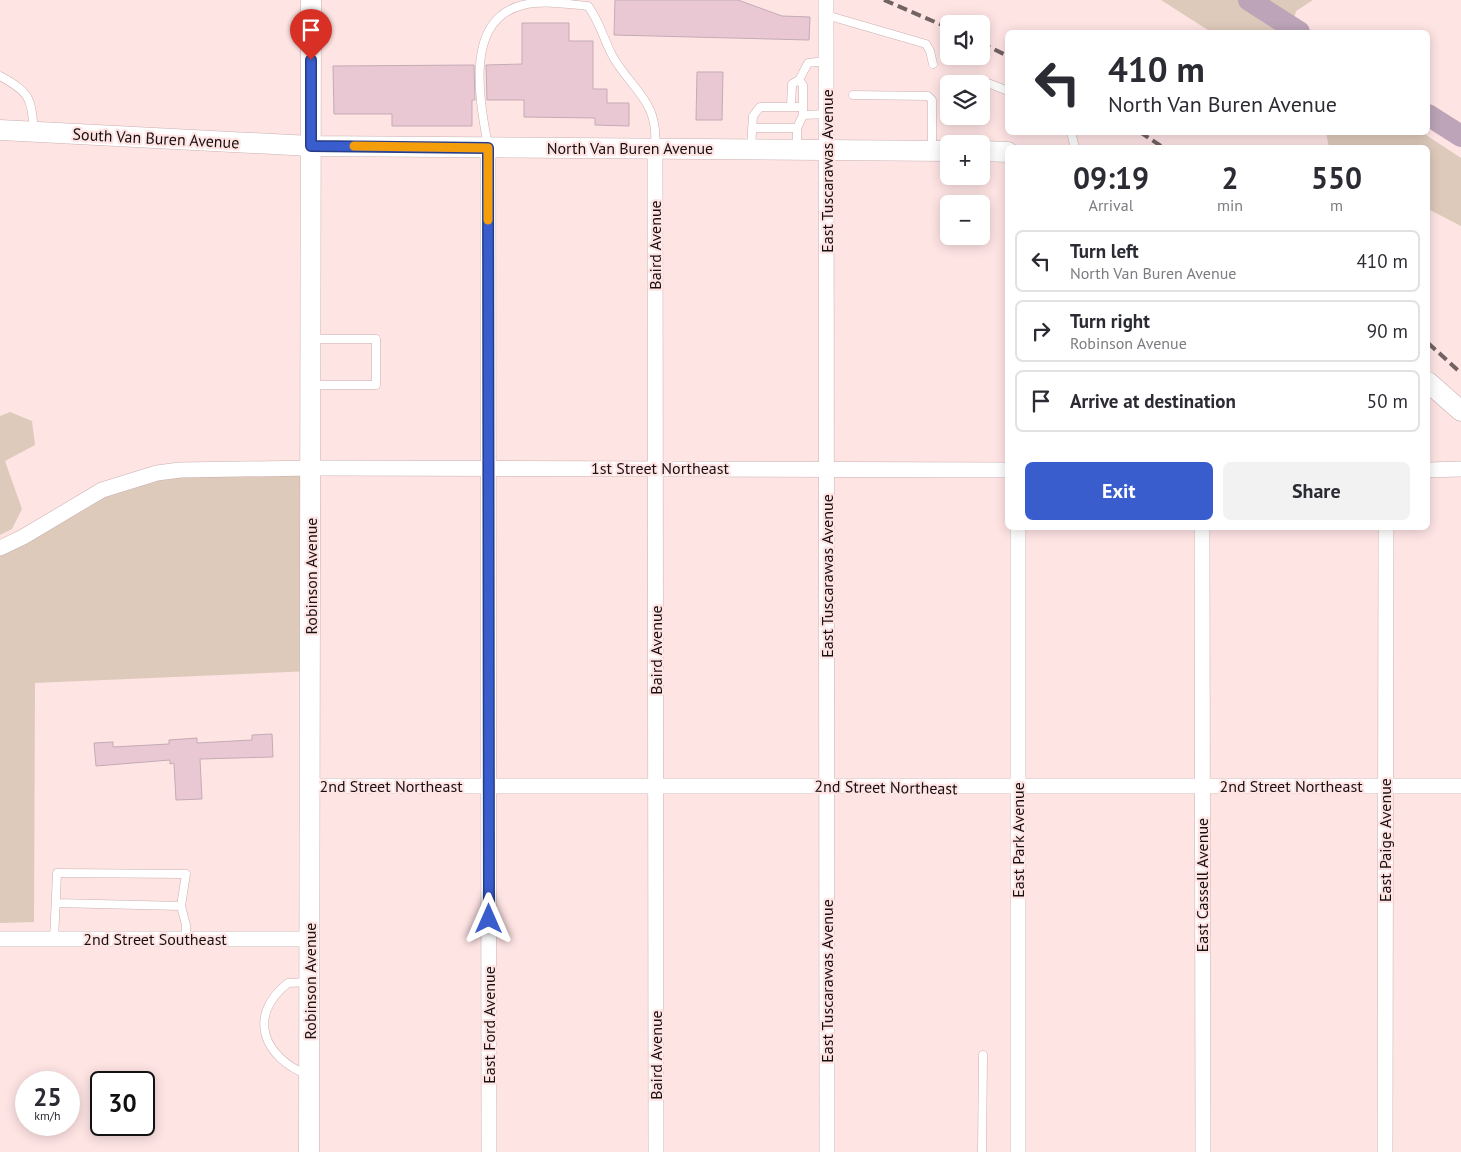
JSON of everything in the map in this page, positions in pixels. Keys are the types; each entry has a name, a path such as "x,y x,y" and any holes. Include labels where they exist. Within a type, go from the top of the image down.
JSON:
{"main road":[{"name":"Robinson Avenue","path":"309,1152 312,468 311,0"},
{"name":"South Van Buren Avenue","path":"0,130 311,146"},
{"name":"North Van Buren Avenue","path":"311,146 655,147 827,149 857,152 940,151"},
{"path":"990,151 1005,152"},
{"path":"1430,384 1461,411"}],"street":[{"name":"East Tuscarawas Avenue","path":"826,7 827,1152"},
{"name":"Baird Avenue","path":"655,147 656,1152"},
{"name":"East Ford Avenue","path":"488,148 489,1152"},
{"name":"1st Street Northeast","path":"0,548 23,537 102,490 157,473 180,470 827,467 1005,470"},
{"path":"1430,470 1461,469"},
{"name":"East Park Avenue","path":"1018,530 1018,1152"},
{"name":"East Cassell Avenue","path":"1202,530 1203,1152"},
{"name":"East Paige Avenue","path":"1385,1152 1386,530"},
{"name":"2nd Street Northeast","path":"310,786 1018,788 1461,786"},
{"name":"2nd Street Southeast","path":"0,939 310,938"}],"lane":[{"path":"488,148 478,75 484,42 498,17 508,10 536,2 591,3 612,55 648,105 654,119 655,147"},
{"path":"826,7 926,44 930,51 932,64"},
{"path":"792,106 792,84 799,80 808,63 826,62"},
{"path":"0,76 21,88 31,102 34,132"},
{"path":"797,149 797,128 803,111 803,85 799,80"},
{"path":"990,84 1005,90"},
{"path":"853,95 928,96 932,100 940,151"},
{"path":"751,148 753,116 760,107 792,106 803,111 827,114"},
{"path":"752,128 797,128"},
{"path":"312,338 376,339 376,384 312,385"},
{"path":"54,940 57,873 186,874 181,906 186,925 186,939"},
{"path":"56,903 181,906"},
{"path":"309,1075 294,1070 278,1057 269,1044 264,1030 264,1021 273,998 288,983 310,982"},
{"path":"982,1152 983,1055"}],"shaded area":[{"path":"1161,0 1313,0 1296,11 1291,30 1208,30"},
{"path":"1326,135 1426,135 1461,158 1461,226 1430,210 1430,145 1329,145"},
{"path":"10,412 32,421 35,445 5,461 22,509 12,529 0,535 0,416"},
{"path":"312,468 311,671 35,683 34,922 0,923 0,548 72,507 157,473"}],"building":[{"path":"615,0 738,0 782,16 810,17 809,40 614,35"},
{"path":"522,23 569,23 569,41 593,41 593,89 607,89 607,103 629,103 629,126 595,125 595,118 524,117 524,100 487,100 486,65 522,64"},
{"path":"474,65 475,100 472,100 472,126 392,126 392,114 334,114 333,66"},
{"path":"697,72 723,72 722,120 696,120"},
{"path":"272,734 273,757 200,759 202,799 176,800 174,763 170,764 170,760 96,766 94,743 113,742 113,747 169,744 169,740 197,738 197,743 252,740 252,735"}],"waterway":[{"path":"1249,0 1296,30"},
{"path":"1430,116 1461,136"}],"railway":[{"path":"884,0 940,24"},
{"path":"990,47 1005,55"},
{"path":"1144,135 1160,145"},
{"path":"1430,345 1461,373"}],"slow traffic":[{"path":"354,146 488,148 488,220"}],"route":[{"path":"311,60 311,146 488,148 489,919"}]}
